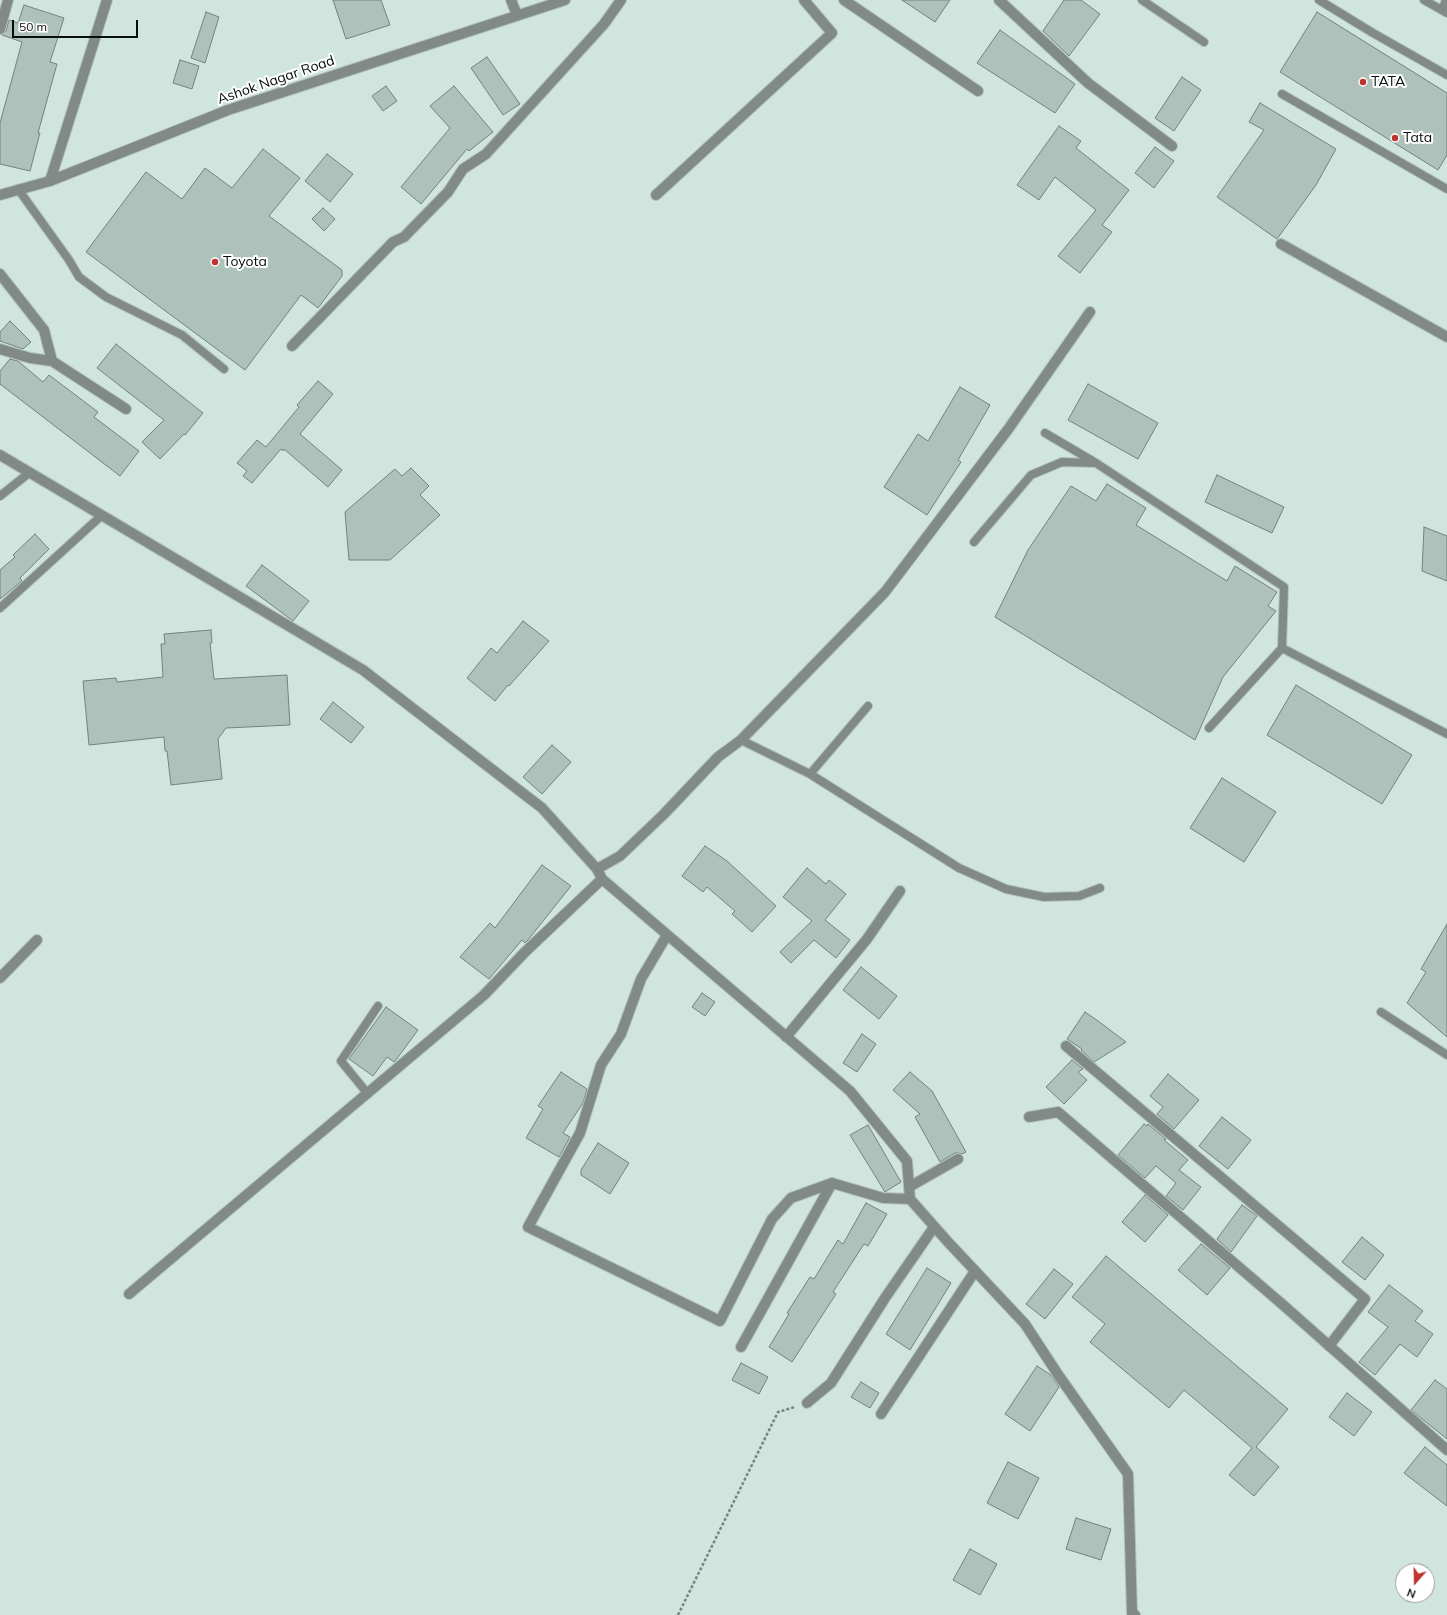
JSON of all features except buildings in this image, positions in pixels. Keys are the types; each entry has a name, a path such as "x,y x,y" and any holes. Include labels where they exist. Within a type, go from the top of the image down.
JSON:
{"street":[{"path":"0,29 8,0"},
{"path":"50,180 107,0"},
{"path":"511,0 517,15"},
{"name":"Ashok Nagar Road","path":"0,195 50,180 228,110 565,0"},
{"path":"292,346 393,242 404,237 448,192 464,169 486,154 604,24 620,0"},
{"path":"656,195 832,33 804,0"},
{"path":"844,0 978,91"},
{"path":"999,0 1088,83 1172,146"},
{"path":"1281,244 1447,337"},
{"path":"0,274 44,330 52,361"},
{"path":"597,869 620,856 664,814 718,757 741,740 886,592 1009,428 1090,312"},
{"path":"0,349 30,358 52,361 126,409"},
{"path":"2,460 29,472 363,670 542,808 597,869 602,879 850,1092 907,1161 910,1199 934,1227 1026,1324 1059,1376 1128,1474 1132,1612 1135,1615"},
{"path":"129,1294 484,995 525,952 602,879"},
{"path":"786,1037 867,939 900,891"},
{"path":"667,935 641,979 621,1034 601,1065 580,1133 528,1227 720,1321 772,1219 791,1198 832,1183 883,1198 910,1199"},
{"path":"0,978 37,940"},
{"path":"1066,1046 1365,1300 1329,1346"},
{"path":"1029,1117 1058,1112 1447,1450"},
{"path":"909,1187 958,1159"},
{"path":"741,1348 832,1183"},
{"path":"807,1403 831,1383 885,1298 934,1227"},
{"path":"881,1414 975,1271"}],"lane":[{"path":"1142,0 1204,42"},
{"path":"1319,0 1447,75"},
{"path":"1424,0 1444,12 1446,0"},
{"path":"1282,94 1447,188"},
{"path":"18,189 79,277 106,297 182,335 224,369"},
{"path":"1045,433 1096,463 1284,587 1282,648 1209,728"},
{"path":"974,542 1031,476 1062,462 1096,463"},
{"path":"0,496 29,472"},
{"path":"0,608 101,516"},
{"path":"1282,648 1447,734"},
{"path":"810,774 868,706"},
{"path":"741,740 810,774 959,868 1006,889 1044,897 1051,897 1079,896 1100,888"},
{"path":"368,1094 341,1061 378,1006"},
{"path":"1381,1012 1447,1055"}],"path":[{"path":"678,1615 778,1412 807,1403"}],"place":[{"name":"TATA","path":"1363,82"},
{"name":"Tata","path":"1395,138"},
{"name":"Toyota","path":"215,262"}]}
